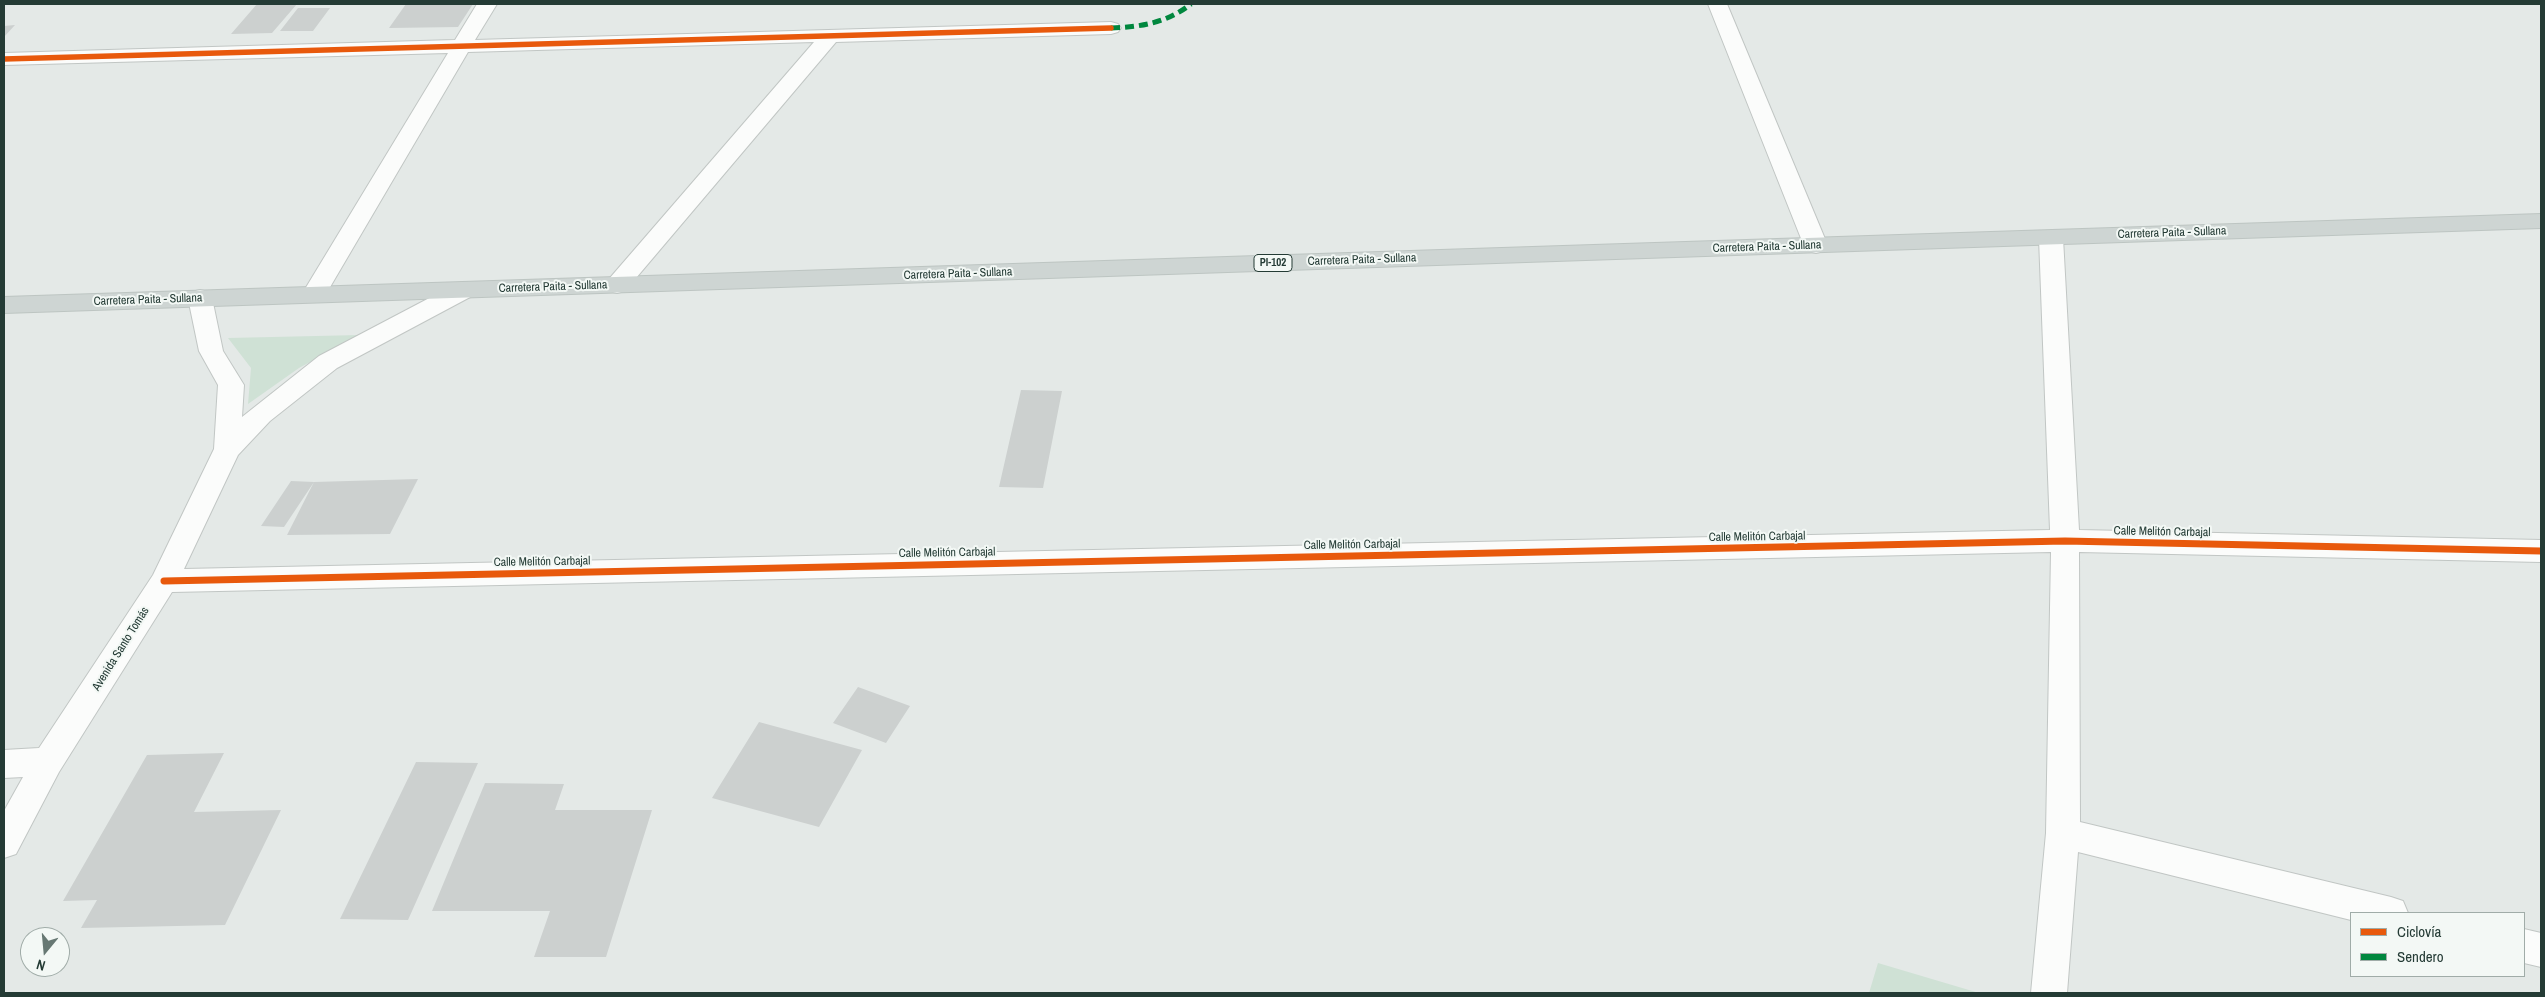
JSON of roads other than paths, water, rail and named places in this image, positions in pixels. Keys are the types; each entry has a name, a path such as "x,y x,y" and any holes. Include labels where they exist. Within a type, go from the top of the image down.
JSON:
{"main road":[{"name":"Carretera Paita - Sullana","path":"4,304 2541,221"}],"street":[{"path":"314,294 487,4"},
{"path":"1717,4 1816,246"},
{"path":"4,59 1111,28"},
{"path":"617,285 831,35"},
{"path":"2049,993 2063,832 2066,542 2051,238"},
{"path":"227,449 261,414 328,362 464,290"},
{"path":"200,298 211,351 231,385 227,449"},
{"name":"Avenida Santo Tomás","path":"4,843 48,762 164,581 227,449"},
{"name":"Calle Melitón Carbajal","path":"164,581 2066,542 2541,552"},
{"path":"4,764 48,762"},
{"path":"2063,832 2387,912"},
{"path":"2525,946 2541,950"}]}
